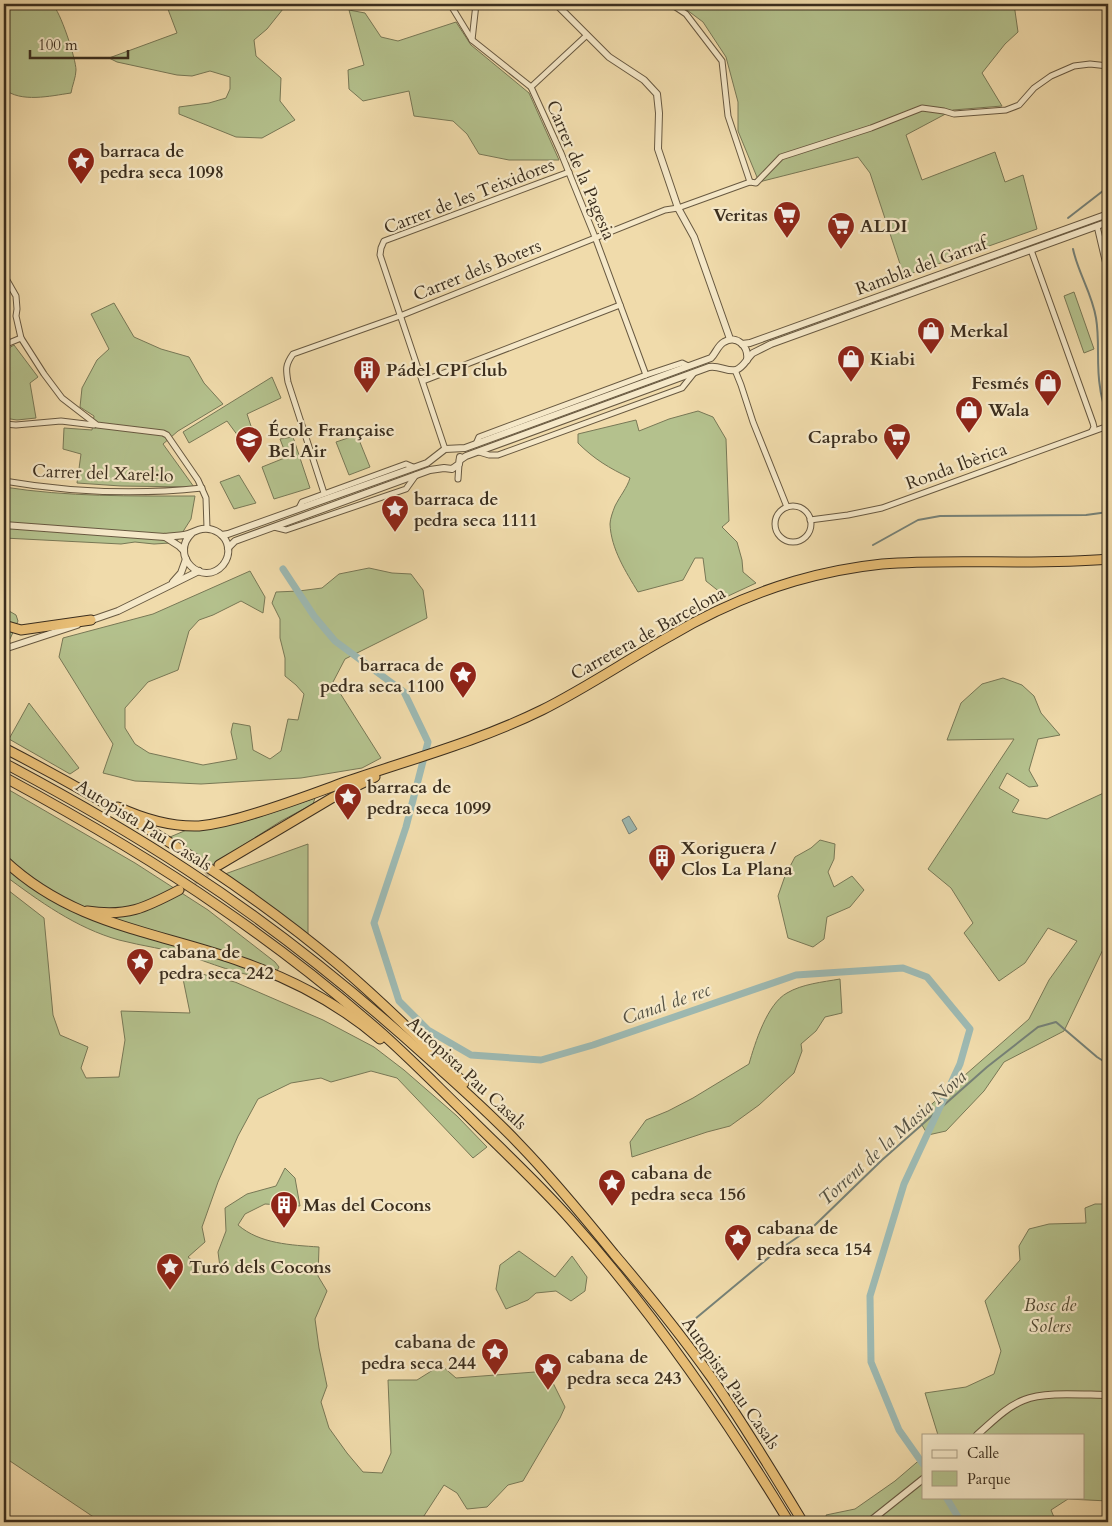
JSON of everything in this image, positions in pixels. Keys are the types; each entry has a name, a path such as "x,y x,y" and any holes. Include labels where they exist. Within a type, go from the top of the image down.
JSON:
{"highway":[{"name":"Carretera de Barcelona","path":"392,768 508,726 572,694 700,619 762,591 796,580 840,570 882,564 923,562 1066,562 1108,559"},
{"path":"4,625 21,630 91,620"},
{"path":"4,748 97,798 195,859 246,894 314,946 377,998 468,1087 481,1105"},
{"name":"Autopista Pau Casals","path":"4,763 111,823 180,865 229,898 316,962 481,1105 520,1144 580,1212 662,1312 710,1377 759,1450 801,1519"},
{"path":"97,798 154,821 198,826 235,819 392,768"},
{"path":"219,865 332,798 392,768"},
{"name":"Autopista Pau Casals","path":"4,777 96,828 165,870 221,908 345,1002 379,1030 426,1074 548,1194 652,1319 702,1386 750,1458 789,1522"},
{"path":"4,860 31,883 63,903 95,917 242,962 302,987 348,1014 412,1066 426,1074"},
{"path":"63,903 96,912 125,912 144,907 179,890"}],"street":[{"name":"Carrer de la Pagesia","path":"450,4 472,40 531,88 595,237 646,375"},
{"path":"472,40 476,4"},
{"path":"556,4 609,57 644,80 657,94 659,113 658,149 678,208 694,237 730,340"},
{"path":"671,4 686,14 722,62 728,116 750,182"},
{"path":"4,29 4,50"},
{"path":"531,88 587,35"},
{"name":"Carrer dels Boters","path":"324,493 288,382 286,370 293,354 400,316 665,210 678,208 750,182 756,183 781,157 871,128 922,108 954,114 1006,110 1019,105 1034,88 1051,76 1074,66 1090,64 1108,66"},
{"name":"Carrer de les Teixidores","path":"400,316 380,255 384,241 568,172"},
{"name":"Rambla del Garraf","path":"742,344 750,343 1075,230 1108,214"},
{"name":"Rambla del Garraf","path":"1075,230 1108,222"},
{"path":"1097,226 1108,273"},
{"name":"Rambla del Garraf","path":"735,370 741,368 753,354 771,344 1031,250 1066,233"},
{"path":"1031,250 1094,423 1092,430"},
{"path":"4,275 16,296 16,316 21,338 62,398 97,425"},
{"path":"423,381 620,305"},
{"path":"400,316 423,381 443,451 439,460 458,479 460,462 458,452 454,449"},
{"path":"4,344 21,338"},
{"path":"4,525 165,537 192,533 199,529 208,528 225,534 427,463 443,451 465,448 711,358 721,343 730,340 738,341 747,352 746,360"},
{"path":"716,352 717,360 724,368"},
{"path":"476,444 479,437 646,375 682,363 688,366"},
{"path":"228,548 235,541 430,470 456,467 460,462 479,452 694,372 715,366 735,370 753,422 787,507"},
{"path":"479,452 498,455 673,392 682,388 694,372"},
{"path":"4,424 16,425 61,421 168,435 202,488 206,498 208,528"},
{"name":"Ronda Ibèrica","path":"810,520 848,516 882,508 1092,430 1108,426"},
{"path":"299,508 302,502 324,493 406,464 413,467"},
{"name":"Carrer del Xarel·lo","path":"4,481 48,488 132,491 175,491 202,488"},
{"path":"787,507 799,507 808,514 810,520 809,531 806,536 796,542 784,540 775,526 778,514 787,507"},
{"path":"192,533 186,541 184,551 186,559 190,566 199,571 211,572 221,567 226,560 228,548 225,534"},
{"path":"165,537 184,551"},
{"path":"168,588 181,573 186,559"},
{"path":"4,649 118,611 168,588 184,577 199,571"},
{"path":"978,1434 1006,1411 1026,1399 1048,1396 1108,1395"},
{"path":"869,1522 922,1480"}],"green space":[{"path":"9,4 52,4 55,8 67,35 75,64 76,73 71,93 45,97 27,97 19,96 4,89 4,60 8,47 6,17"},
{"path":"166,4 287,4 267,29 254,40 256,56 281,78 280,101 295,120 262,138 236,137 179,114 179,107 209,103 226,98 230,89 230,77 210,71 192,76 177,75 117,62 109,58 177,33"},
{"path":"679,4 1014,4 1018,32 1005,44 982,73 1002,106 953,110 906,135 922,180 995,152 1005,182 1023,175 1037,229 904,276 870,173 858,157 759,182 738,131 738,102 726,57 703,22"},
{"path":"349,10 365,13 381,37 398,41 456,22 471,45 529,93 559,160 509,160 479,154 467,134 453,121 414,116 409,91 363,101 349,89 348,70 364,65"},
{"path":"1074,292 1094,349 1084,353 1064,296"},
{"path":"114,303 134,337 161,349 189,357 204,383 223,404 178,431 163,444 194,487 77,483 81,454 63,449 64,428 92,430 94,416 80,407 82,388 97,360 109,349 91,314"},
{"path":"14,345 38,377 30,383 36,418 17,420 4,418 4,351"},
{"path":"272,377 281,398 247,414 256,441 244,444 227,421 189,443 183,432"},
{"path":"698,411 713,417 726,439 729,521 722,527 737,542 743,572 756,583 726,597 706,581 703,558 695,558 683,580 638,592 616,551 610,524 615,506 630,478 590,454 578,443 578,434 636,420 639,431 669,419"},
{"path":"357,435 370,467 349,475 336,442"},
{"path":"293,437 310,488 274,499 262,467 287,457 280,439"},
{"path":"239,475 256,503 234,509 220,482"},
{"path":"4,487 76,494 195,496 191,519 177,541 154,544 135,542 121,544 4,538"},
{"path":"369,568 392,573 411,574 423,590 427,618 345,659 333,682 381,758 362,768 301,778 201,784 135,781 103,773 113,744 59,657 63,638 153,614 250,571 265,597 263,613 241,601 199,620 189,631 178,670 148,682 125,708 125,728 135,744 149,753 203,765 237,759 231,732 233,723 250,726 253,750 270,759 281,751 288,719 298,720 304,694 285,676 285,658 280,638 280,619 272,603 276,592 322,588 339,574"},
{"path":"4,608 16,615 18,621 10,639 4,642"},
{"path":"1003,678 1022,685 1034,696 1041,713 1060,735 1038,739 1029,770 1038,786 1029,787 1007,773 999,788 1019,800 1012,812 1047,819 1108,791 1108,939 1064,1031 1004,1062 984,1091 946,1131 928,1135 917,1117 1029,1019 1049,980 1077,941 1048,928 1025,963 999,981 964,933 973,923 951,888 928,869 1014,739 947,740 961,703 982,684"},
{"path":"29,703 79,768 70,774 9,739"},
{"path":"4,787 135,863 208,910 275,962 279,967 274,977 253,976 181,954 103,935 58,913 4,875"},
{"path":"315,798 313,804 281,821 212,865 170,837 189,829 215,828 256,818"},
{"path":"820,840 835,844 834,859 828,872 834,887 852,876 864,890 850,907 827,917 824,939 813,947 788,938 778,896 785,876 795,857 811,848"},
{"path":"308,844 308,934 225,874"},
{"path":"4,887 44,918 53,1015 60,1035 88,1047 81,1068 86,1078 119,1077 125,1040 121,1011 190,1013 181,969 235,982 323,1020 374,1047 457,1116 487,1147 473,1158 397,1078 371,1071 331,1082 321,1078 291,1083 258,1099 238,1136 218,1182 202,1227 205,1242 188,1257 204,1270 220,1267 218,1252 226,1231 225,1208 247,1194 276,1186 285,1168 295,1178 300,1206 265,1204 245,1214 238,1225 266,1240 319,1247 318,1276 327,1291 315,1319 327,1386 321,1402 329,1428 347,1453 363,1472 382,1473 391,1453 388,1380 417,1380 441,1365 456,1378 535,1372 553,1383 565,1407 523,1481 508,1485 487,1507 467,1509 457,1493 444,1485 420,1522 97,1522 98,1520 4,1457"},
{"path":"840,979 842,1013 825,1017 816,1031 801,1044 802,1051 794,1073 759,1105 730,1126 632,1157 630,1142 646,1120 693,1098 749,1064 763,1025 773,1006 780,998 799,987"},
{"name":"Bosc de Solers","path":"1095,1204 1108,1204 1108,1501 1068,1499 1051,1510 1056,1522 828,1522 826,1515 855,1509 895,1481 922,1458 922,1498 1084,1498 1084,1434 938,1434 925,1393 966,1387 994,1374 1001,1351 985,1301 1020,1260 1019,1246 1029,1229 1049,1224 1086,1223 1085,1208"},
{"path":"519,1251 555,1277 572,1256 587,1277 585,1291 571,1301 556,1291 536,1293 528,1300 506,1309 496,1289 500,1265"}],"water":[{"path":"629,816 637,829 629,834 622,820"}],"waterway":[{"path":"1068,218 1108,187"},
{"path":"1073,249 1096,318 1099,378 1101,395 1108,420"},
{"path":"873,545 918,520 940,516 1086,515 1108,512"},
{"name":"Canal de rec","path":"283,569 314,616 335,641 404,692 428,742 406,827 374,923 399,1001 428,1030 471,1055 541,1060 593,1045 796,975 903,968 927,977 970,1029 960,1064 904,1184 870,1296 871,1362 899,1430 922,1463"},
{"name":"Torrent de la Masia Nova","path":"695,1319 773,1254 814,1226 882,1160 987,1067 1038,1027 1056,1022 1108,1064"},
{"name":"Canal de rec","path":"947,1498 961,1522"}],"tunnel":[{"path":"182,888 217,866"}],"place":[{"name":"barraca de pedra seca 1098","path":"81,185"},
{"name":"Veritas","path":"787,239"},
{"name":"ALDI","path":"841,250"},
{"name":"Merkal","path":"931,355"},
{"name":"Kiabi","path":"851,383"},
{"name":"Pádel CPI club","path":"367,394"},
{"name":"Fesmés","path":"1048,407"},
{"name":"Wala","path":"969,434"},
{"name":"Caprabo","path":"897,461"},
{"name":"École Française Bel Air","path":"249,464"},
{"name":"barraca de pedra seca 1111","path":"395,533"},
{"name":"barraca de pedra seca 1100","path":"463,699"},
{"name":"barraca de pedra seca 1099","path":"348,821"},
{"name":"Xoriguera / Clos La Plana","path":"662,882"},
{"name":"cabana de pedra seca 242","path":"140,986"},
{"name":"cabana de pedra seca 156","path":"612,1207"},
{"name":"Mas del Cocons","path":"284,1229"},
{"name":"cabana de pedra seca 154","path":"738,1262"},
{"name":"Turó dels Cocons","path":"170,1291"},
{"name":"cabana de pedra seca 244","path":"495,1376"},
{"name":"cabana de pedra seca 243","path":"548,1391"}]}
